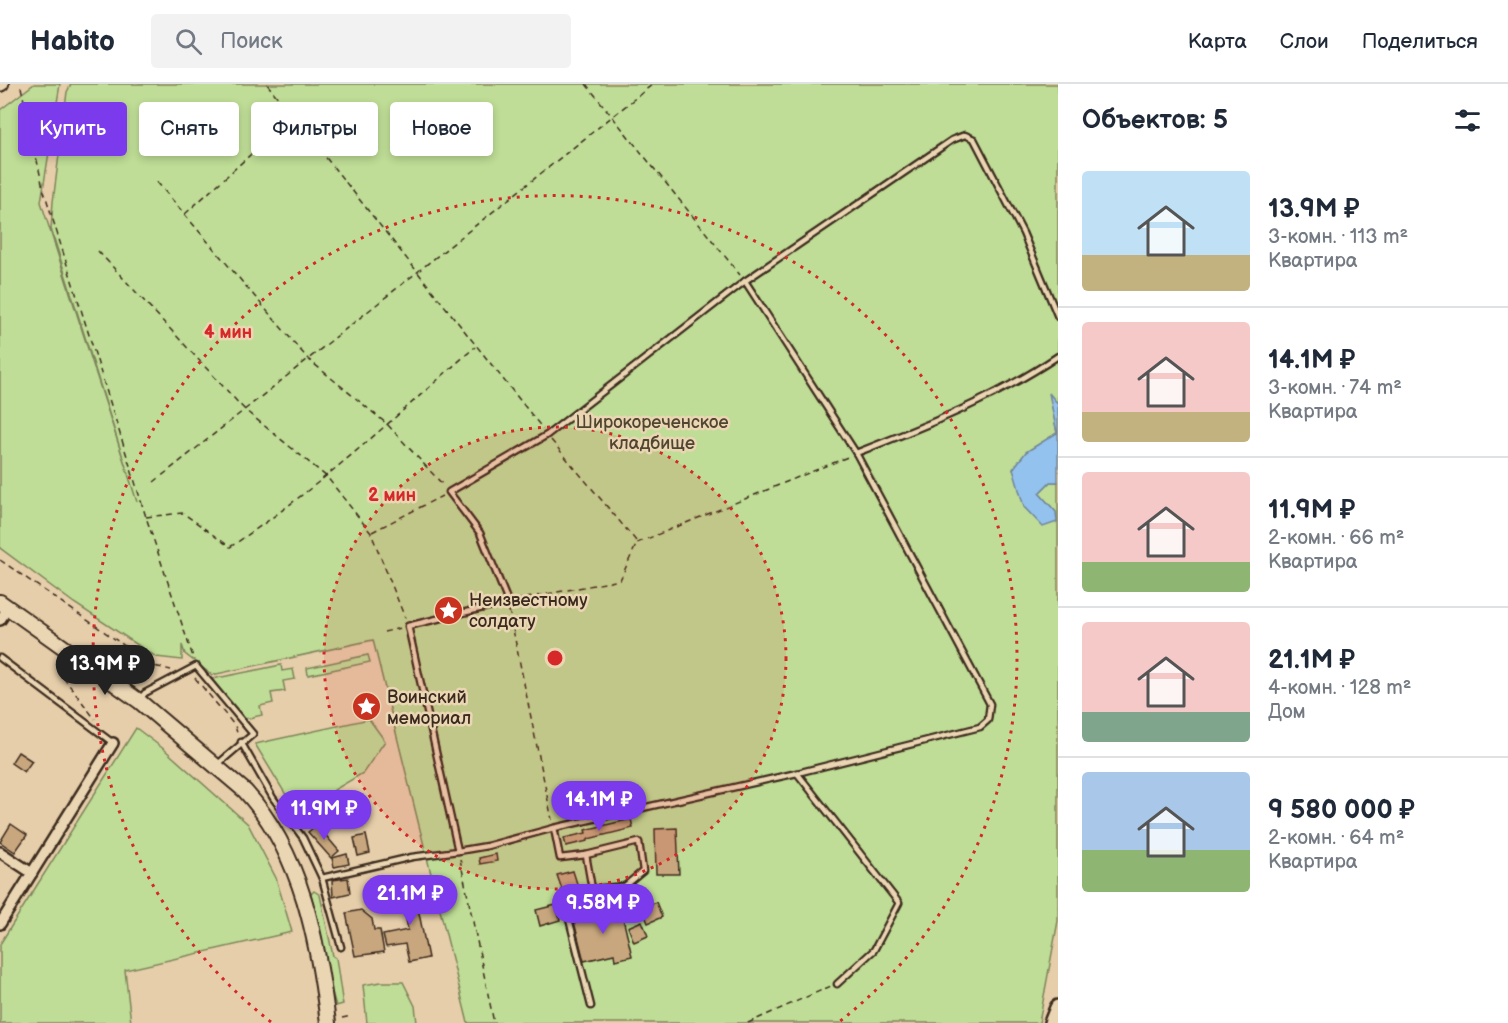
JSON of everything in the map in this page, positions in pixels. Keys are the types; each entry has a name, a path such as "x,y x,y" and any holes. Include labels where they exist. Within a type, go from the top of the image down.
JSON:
{"main road":[{"path":"4,605 139,701 246,791 260,807 284,845 303,894 328,1023"},
{"path":"1054,1023 1058,1010"}],"street":[{"path":"0,620 4,605"},
{"path":"0,924 112,743"},
{"path":"0,852 32,873"}],"lane":[{"path":"458,852 408,626 508,602 480,533 450,492 547,435 745,281 952,140 965,135 974,139 1012,212 1058,317"},
{"path":"322,878 412,857 458,852 797,773 980,727 988,720 990,704 856,453 745,281"},
{"path":"856,453 944,418 1033,373 1058,356"},
{"path":"0,658 112,743"},
{"path":"139,701 145,693 196,666 253,734 216,766"},
{"path":"241,742 273,798 303,838 322,878 341,947"},
{"path":"797,773 899,903 874,950 837,984"},
{"path":"554,828 560,858 586,855 639,842 643,871 625,886 592,889 567,911 591,1006"},
{"path":"586,855 592,889"},
{"path":"625,886 626,907"}],"path":[{"path":"267,84 282,102"},
{"path":"586,84 745,281"},
{"path":"154,482 653,84"},
{"path":"21,87 44,188 146,517 196,666"},
{"path":"185,214 251,154"},
{"path":"325,156 475,346 637,543"},
{"path":"157,182 308,359 387,424 450,492 371,533"},
{"path":"98,251 245,410 327,477 371,533 408,626 384,632"},
{"path":"146,517 183,513 230,547 274,518 327,477 475,346"},
{"path":"554,828 508,602 621,580 637,543 856,453"},
{"path":"0,560 154,666 194,676 235,726 241,742"},
{"path":"63,677 98,724"},
{"path":"458,852 494,1023"},
{"path":"748,1023 837,984"},
{"path":"342,1018 351,1016"}],"green space":[{"name":"Широкореченское кладбище","path":"34,84 60,84 57,102 18,102 18,156 48,156 41,202 137,502 51,229 59,156 127,156 127,102 66,102 71,84 1058,84 1058,404 1050,395 1057,433 1026,452 1013,470 1056,512 1039,493 1050,482 1058,482 1058,921 1039,1023 468,1023 373,640 212,675 185,654 182,645 182,660 156,657 74,603 0,548 0,110"},
{"path":"368,655 370,662 308,675 307,668"},
{"path":"281,665 282,671 293,669 295,679 283,681 285,691 271,693 273,703 260,706 262,715 245,719 212,679"},
{"path":"369,719 385,741 363,773 334,790 321,811 305,826 255,744"},
{"path":"136,728 165,750 248,824 276,878 292,932 125,970 131,1023 0,1023 0,944"},
{"path":"314,891 320,895 333,956 336,958 343,1004 336,1006 311,894"},
{"path":"403,982 415,1006 417,1023 367,1023 363,985"}],"water":[{"path":"1049,393 1058,404 1058,482 1050,482 1039,493 1056,512 1057,522 1043,527 1024,507 1013,469 1026,452 1057,433"}],"building":[{"path":"18,752 32,761 24,772 11,763"},
{"path":"344,795 353,801 357,811 348,817 344,815 341,806"},
{"path":"631,819 633,828 566,846 564,838 586,833 585,830"},
{"path":"11,824 27,835 15,852 0,842"},
{"path":"317,825 339,851 331,858 308,832"},
{"path":"677,828 679,874 656,874 655,829"},
{"path":"366,835 370,853 358,856 354,838"},
{"path":"347,854 349,864 334,867 332,858"},
{"path":"496,854 497,861 480,864 479,858"},
{"path":"573,871 580,893 565,898 557,875"},
{"path":"348,878 350,893 333,897 332,880"},
{"path":"412,878 428,958 409,962 405,944 386,947 383,935 408,930 399,881"},
{"path":"387,883 389,898 372,901 369,886"},
{"path":"656,902 662,917 648,923 642,908"},
{"path":"556,905 560,920 540,926 536,910"},
{"path":"620,906 632,956 615,960 614,954 584,961 573,918"},
{"path":"361,910 372,919 374,930 380,930 384,952 355,956 346,913"},
{"path":"642,921 648,936 634,942 628,927"}],"place":[{"name":"Неизвестному солдату","path":"448,610"},
{"name":"Воинский мемориал","path":"366,707"}]}
